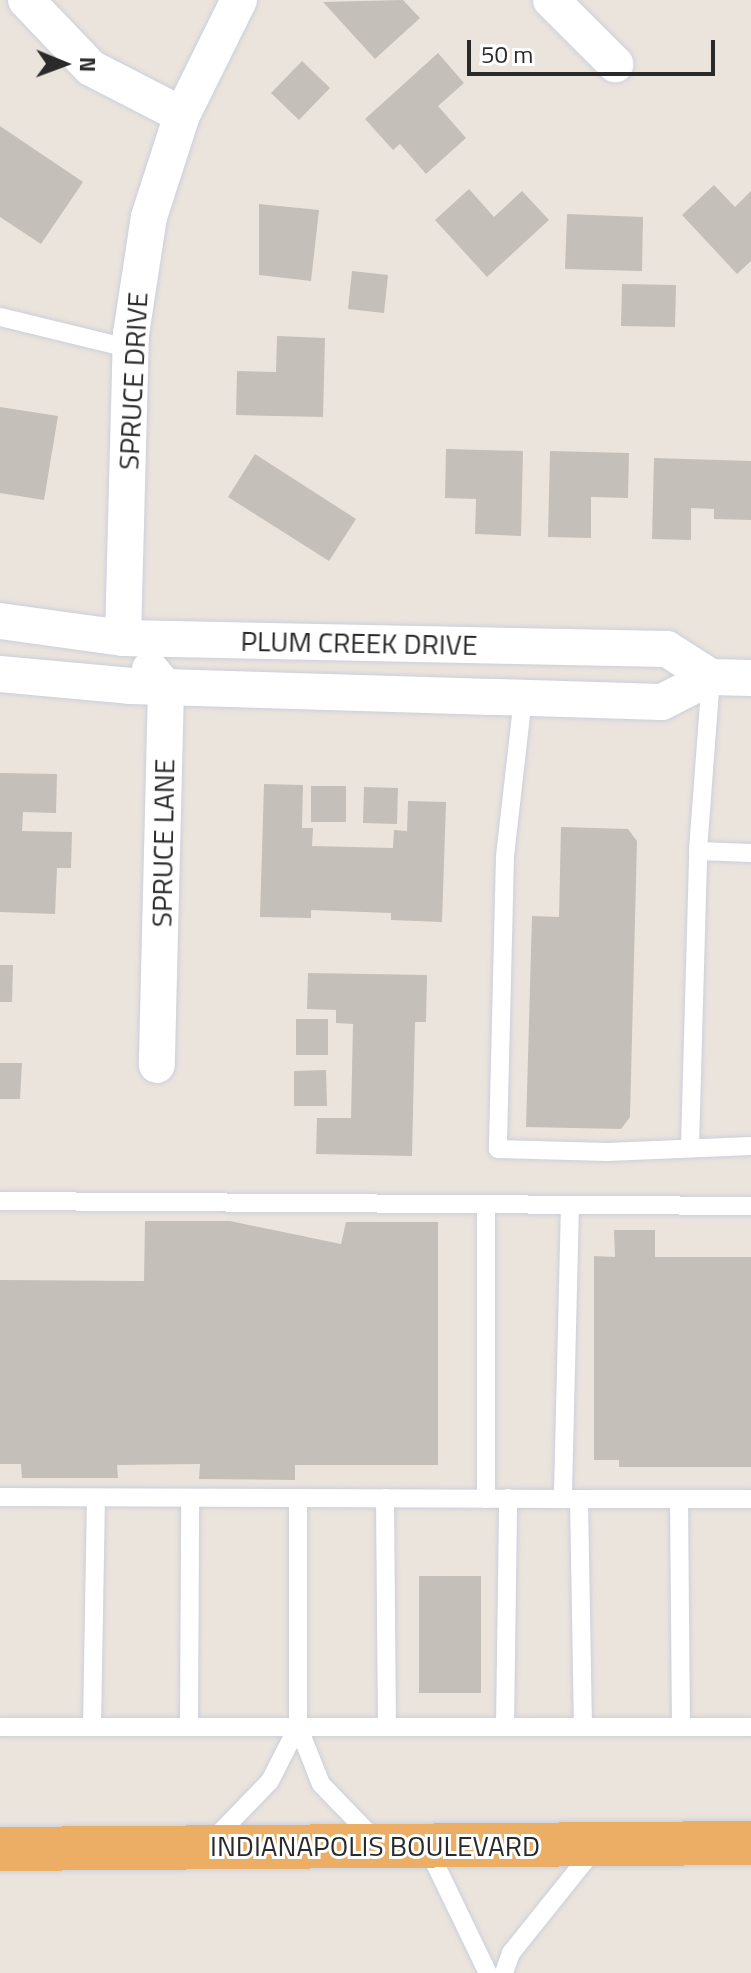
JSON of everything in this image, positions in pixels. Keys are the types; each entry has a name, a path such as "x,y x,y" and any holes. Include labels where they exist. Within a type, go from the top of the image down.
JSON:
{"highway":[{"name":"INDIANAPOLIS BOULEVARD","path":"0,1849 751,1843"}],"street":[{"path":"26,0 91,68 182,115"},
{"name":"SPRUCE DRIVE","path":"123,638 131,349 149,217 182,115 239,0"},
{"path":"551,0 615,64"},
{"name":"PLUM CREEK DRIVE","path":"0,621 123,638 667,649 711,677"},
{"path":"123,638 166,688"},
{"name":"PLUM CREEK DRIVE","path":"0,674 166,688 662,702 711,677 751,678"},
{"name":"SPRUCE LANE","path":"157,1065 166,688"}],"lane":[{"path":"0,317 131,349"},
{"path":"690,1146 698,851 711,677"},
{"path":"523,698 505,856 498,1149 607,1152 690,1146 751,1146"},
{"path":"698,851 751,853"},
{"path":"0,1201 751,1206"},
{"path":"486,1204 486,1499"},
{"path":"570,1205 571,1499 583,1726"},
{"path":"0,1497 751,1499"},
{"path":"92,1726 96,1498"},
{"path":"189,1726 190,1498"},
{"path":"298,1498 298,1726 321,1784 381,1846"},
{"path":"385,1498 387,1726"},
{"path":"505,1726 508,1498"},
{"path":"679,1499 681,1726"},
{"path":"207,1847 270,1781 298,1726"},
{"path":"0,1727 751,1727"},
{"path":"504,1973 511,1953 598,1845"},
{"path":"427,1847 488,1973"}],"building":[{"path":"403,0 420,18 375,59 323,2"},
{"path":"438,53 464,83 438,106 466,138 426,174 400,144 393,150 365,119"},
{"path":"302,61 330,88 299,120 271,93"},
{"path":"0,126 83,182 41,244 0,217"},
{"path":"714,185 735,207 751,191 751,261 737,274 682,215"},
{"path":"469,189 494,217 522,191 549,220 487,277 435,220"},
{"path":"259,204 319,210 311,281 259,275"},
{"path":"567,214 643,217 642,271 565,269"},
{"path":"352,271 388,275 384,313 348,309"},
{"path":"622,284 676,285 675,327 621,326"},
{"path":"277,336 325,338 323,417 236,415 237,371 276,372"},
{"path":"0,407 58,416 44,500 0,493"},
{"path":"446,449 523,451 521,536 475,534 476,499 445,498"},
{"path":"550,451 629,453 628,498 591,497 591,538 548,537"},
{"path":"255,454 356,519 329,561 228,497"},
{"path":"654,458 751,461 751,520 714,519 714,509 691,508 691,540 652,539"},
{"path":"0,773 57,774 56,813 23,812 22,831 72,832 71,868 57,868 55,914 0,912"},
{"path":"264,784 303,785 302,828 313,828 312,846 393,848 394,830 407,831 408,801 446,802 442,922 391,920 391,913 311,910 311,918 260,917"},
{"path":"311,786 346,786 346,822 311,822"},
{"path":"364,787 398,788 397,824 363,823"},
{"path":"561,827 628,829 637,841 630,1117 621,1129 526,1127 532,916 559,917"},
{"path":"0,965 13,965 12,1002 0,1002"},
{"path":"308,973 427,975 426,1022 415,1022 412,1156 316,1154 317,1118 351,1118 353,1024 336,1023 336,1010 307,1009"},
{"path":"296,1019 328,1019 328,1055 296,1055"},
{"path":"0,1063 22,1063 20,1099 0,1099"},
{"path":"326,1070 327,1106 294,1106 294,1071"},
{"path":"145,1221 230,1221 341,1244 346,1222 438,1222 438,1465 295,1465 295,1480 199,1479 200,1464 117,1465 118,1478 22,1478 21,1464 0,1464 0,1280 144,1281"},
{"path":"614,1230 655,1230 655,1257 751,1257 751,1467 619,1467 619,1460 594,1460 594,1256 615,1257"},
{"path":"419,1576 481,1576 481,1693 419,1693"}]}
